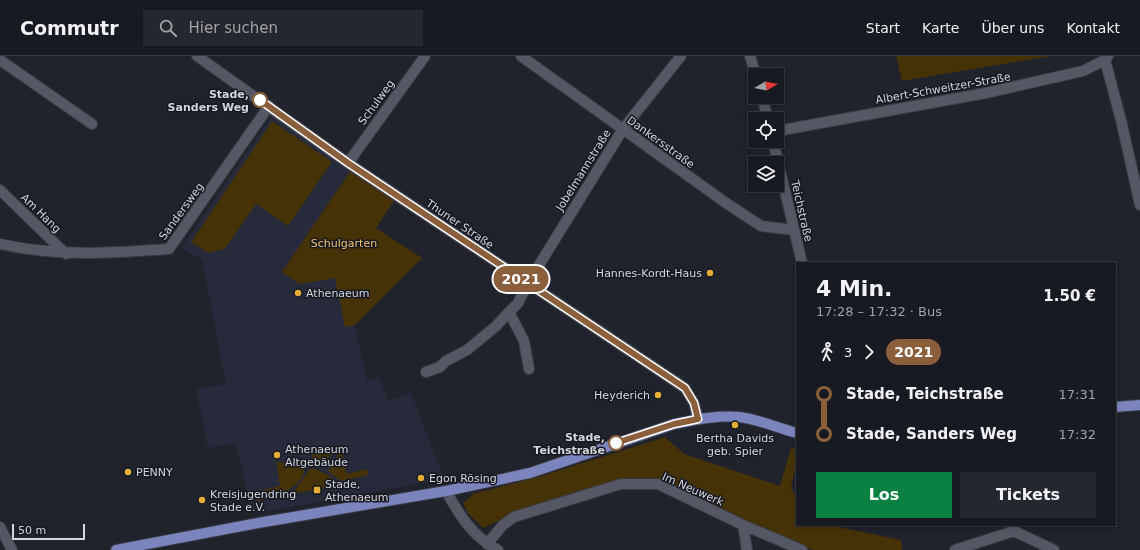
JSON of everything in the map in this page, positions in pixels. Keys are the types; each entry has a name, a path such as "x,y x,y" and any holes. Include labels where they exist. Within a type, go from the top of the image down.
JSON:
{"main road":[{"path":"1116,407 1140,405"},
{"path":"116,550 258,523 446,491 530,473 674,424 698,419 725,416 741,417 796,433"}],"street":[{"name":"Thuner Straße","path":"197,56 348,163 685,388 694,403 698,419"},
{"name":"Schulweg","path":"348,163 425,56"},
{"name":"Dankersstraße","path":"521,56 726,203 761,226 794,230"},
{"name":"Jobelmannstraße","path":"426,372 440,367 446,361 466,350 495,327 518,303 528,283 623,129 681,56"},
{"path":"750,56 754,68"},
{"path":"1106,58 1140,206"},
{"name":"Albert-Schweitzer-Straße","path":"784,130 986,93 1084,71 1106,58"},
{"path":"0,60 92,124"},
{"name":"Sandersweg","path":"0,244 30,251 66,254 169,249 269,106"},
{"name":"Teichstraße","path":"775,148 802,262"},
{"name":"Am Hang","path":"0,190 66,254"},
{"path":"509,312 524,341 529,369"},
{"name":"Im Neuwerk","path":"487,544 502,525 514,517 621,484 658,484 743,525 798,548"},
{"path":"446,491 462,520 487,544 498,550"},
{"path":"743,525 747,550"},
{"path":"0,527 12,550"},
{"path":"954,550 1014,528 1054,550"},
{"path":"781,550 798,548"}],"shaded area":[{"name":"Athenaeum","path":"274,117 395,199 376,228 422,258 355,325 367,381 379,377 388,401 411,392 444,479 252,514 236,443 208,448 196,389 226,384 202,260 181,248 270,118"}],"green space":[{"path":"896,56 1051,56 902,81"},
{"path":"272,121 332,162 288,226 256,204 225,249 208,253 191,242"},
{"name":"Schulgarten","path":"351,170 395,199 376,228 422,258 355,325 345,327 335,278 300,284 282,272"},
{"path":"665,437 684,454 780,486 791,448 796,449 796,465 791,488 796,496 796,526 834,526 901,540 902,550 815,550 797,545 659,481 614,481 514,514 483,528 468,513 463,503 473,494 542,476"},
{"path":"337,446 322,467 313,460 311,454 318,452 319,450"},
{"path":"342,449 346,474 367,469 368,475 341,481 328,471"},
{"path":"298,460 306,462 301,478 296,485 281,494 257,501 255,492 280,486 276,461 279,463"},
{"path":"313,468 328,475 341,485 292,494 309,470"}],"bus line":[{"name":"2021","path":"260,100 348,163 685,388 694,403 698,419 674,424 616,443"}],"place":[{"name":"Stade, Sanders Weg","path":"260,100"},
{"name":"Hannes-Kordt-Haus","path":"710,273"},
{"name":"Athenaeum","path":"298,293"},
{"name":"Heyderich","path":"658,395"},
{"name":"Bertha Davids geb. Spier","path":"735,425"},
{"name":"Stade, Teichstraße","path":"616,443"},
{"name":"Athenaeum Altgebäude","path":"277,455"},
{"name":"PENNY","path":"128,472"},
{"name":"Egon Rösing","path":"421,478"},
{"name":"Stade, Athenaeum","path":"317,490"},
{"name":"Kreisjugendring Stade e.V.","path":"202,500"}]}
